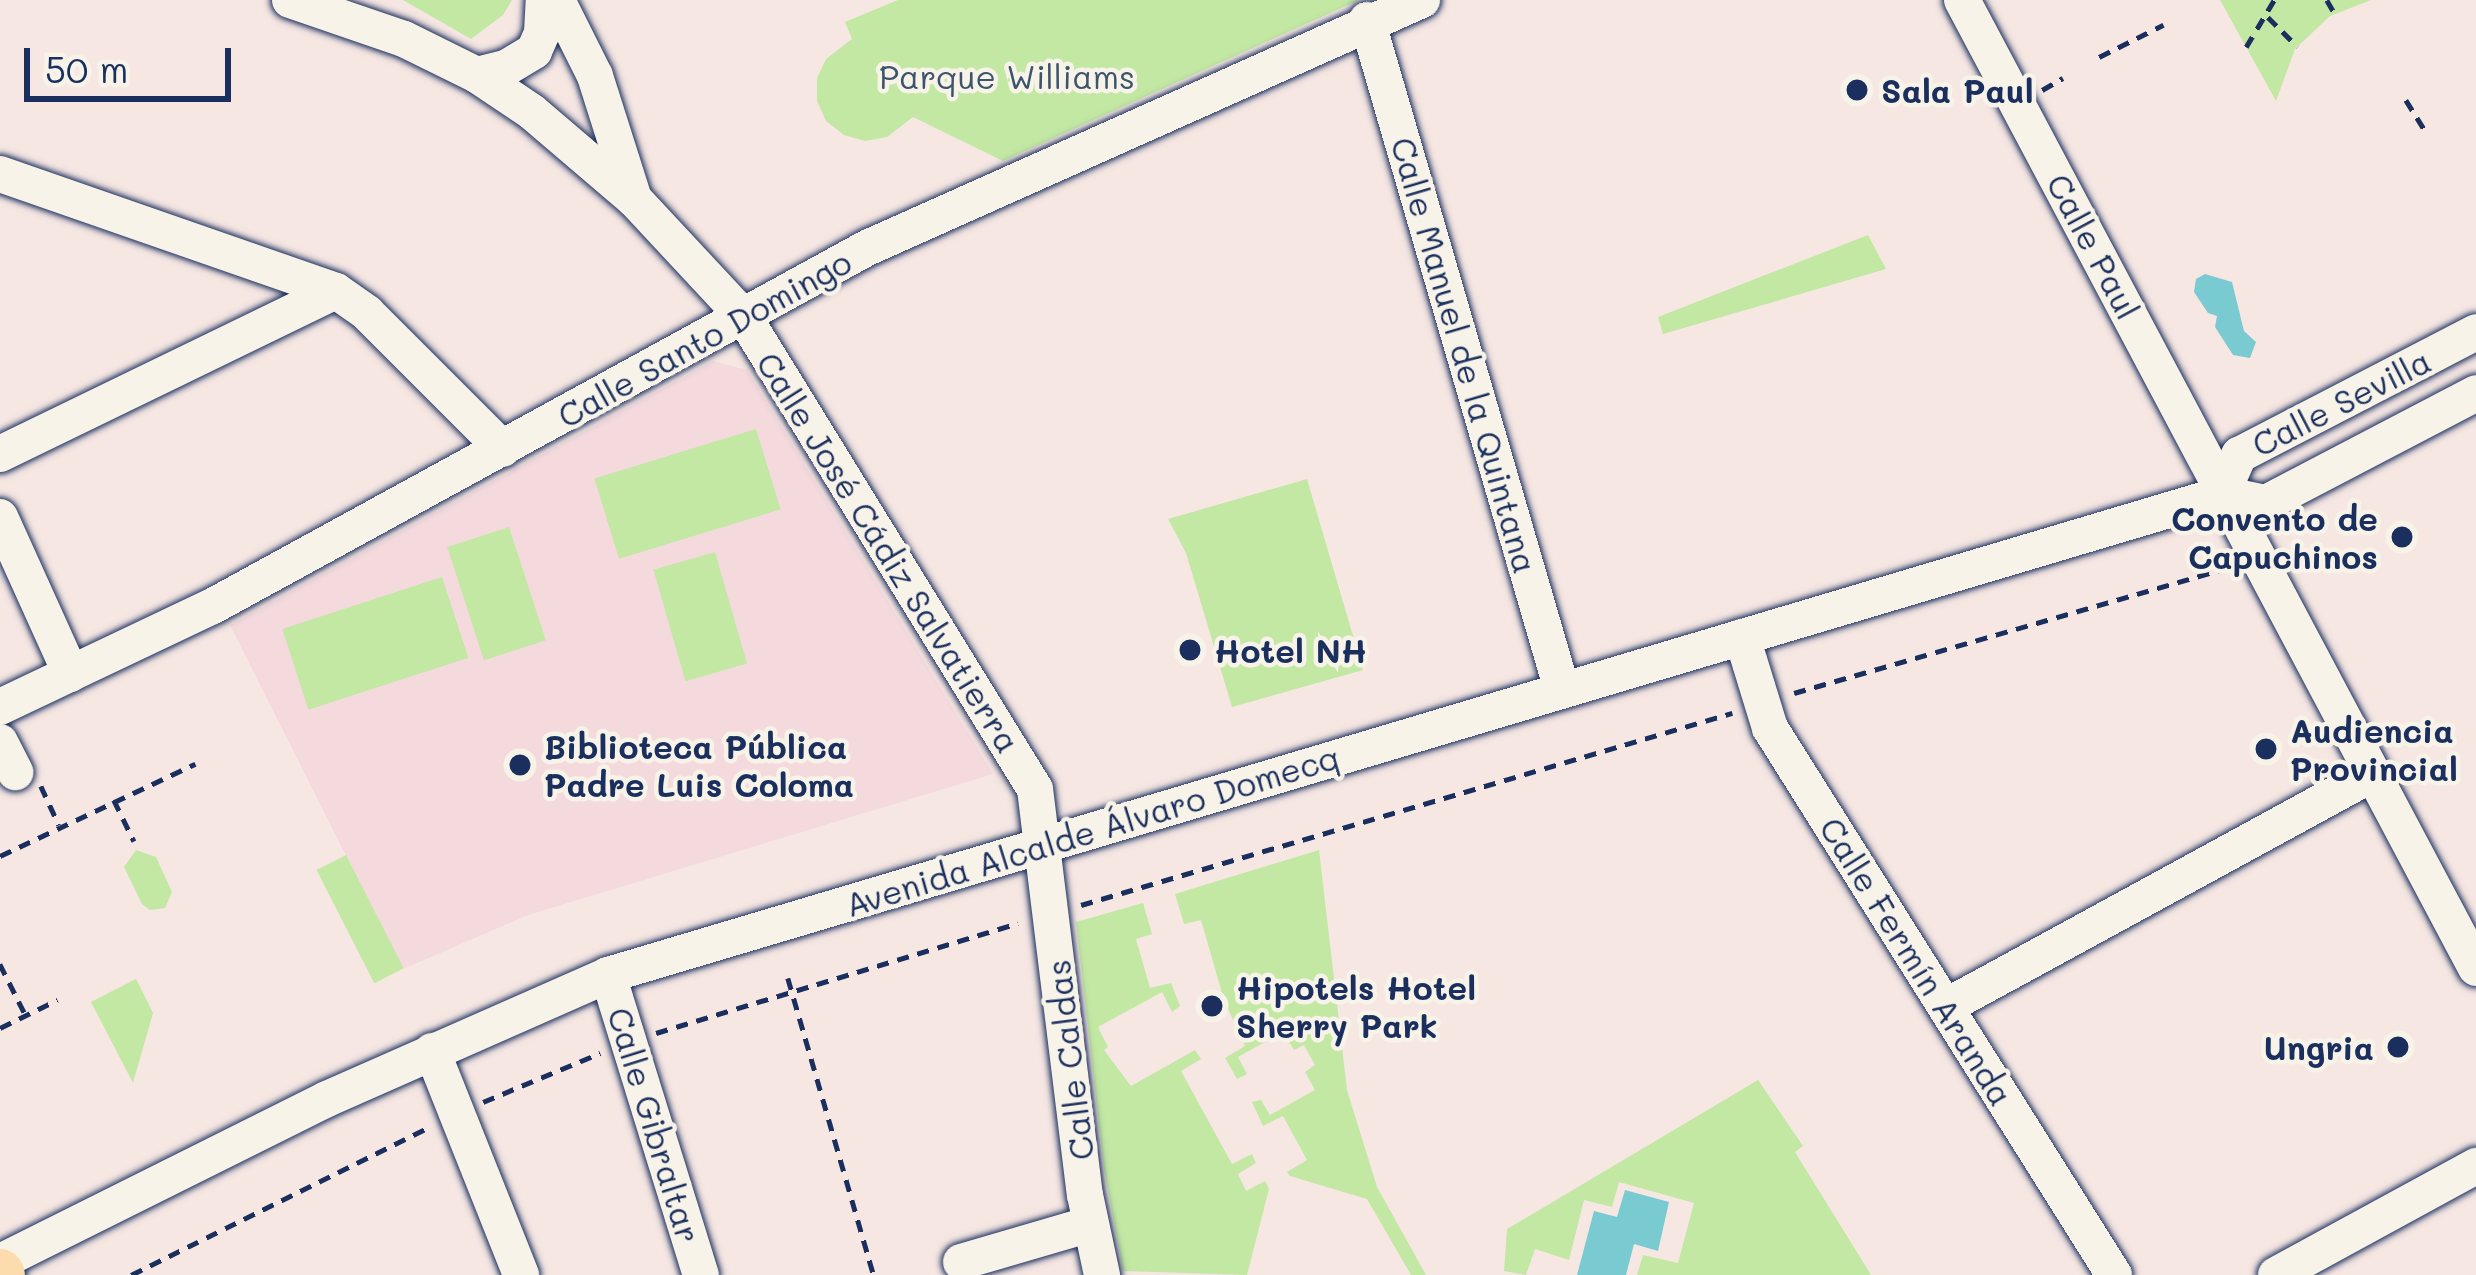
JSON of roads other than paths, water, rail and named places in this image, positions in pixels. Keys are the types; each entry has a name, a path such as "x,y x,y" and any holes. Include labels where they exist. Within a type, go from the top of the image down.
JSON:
{"street":[{"name":"Calle José Cádiz Salvatierra","path":"290,0 404,39 477,75 532,112 634,200 744,317 1035,789 1043,845"},
{"path":"532,112 528,82 542,33 544,0"},
{"path":"557,0 595,76 634,200"},
{"name":"Calle Santo Domingo","path":"0,707 213,606 867,248 1366,20 1422,0"},
{"name":"Calle Paul","path":"1962,0 2476,968"},
{"name":"Calle Manuel de la Quintana","path":"1366,20 1562,690"},
{"path":"477,75 506,68 534,51"},
{"path":"0,174 336,291 367,313 503,449"},
{"path":"0,454 336,291"},
{"name":"Calle Sevilla","path":"2476,332 2240,455 2222,494 2266,503 2476,393"},
{"name":"Avenida Alcalde Álvaro Domecq","path":"0,1262 432,1051 608,975 2222,494"},
{"path":"0,517 71,674"},
{"name":"Calle Fermín Aranda","path":"1742,637 1770,728 2114,1275"},
{"path":"1947,1006 2372,774"},
{"name":"Calle Caldas","path":"1043,845 1091,1224 1102,1275"},
{"name":"Calle Gibraltar","path":"608,975 701,1275"},
{"path":"432,1051 521,1275"},
{"path":"2276,1275 2476,1166"},
{"path":"962,1262 1091,1224"}],"water":[{"path":"2205,274 2232,282 2244,331 2256,342 2250,358 2233,355 2215,327 2217,316 2208,313 2194,292 2196,279"},
{"path":"1625,1190 1669,1202 1658,1251 1634,1244 1626,1275 1577,1275 1594,1211 1617,1217"}],"place":[{"name":"Sala Paul","path":"1857,90"},
{"name":"Convento de Capuchinos","path":"2402,537"},
{"name":"Hotel NH","path":"1190,650"},
{"name":"Audiencia Provincial","path":"2266,749"},
{"name":"Biblioteca Pública Padre Luis Coloma","path":"520,765"},
{"name":"Hipotels Hotel Sherry Park","path":"1212,1006"},
{"name":"Ungria","path":"2398,1047"}],"park label":[{"name":"Parque Williams","path":"1007,76"}]}
